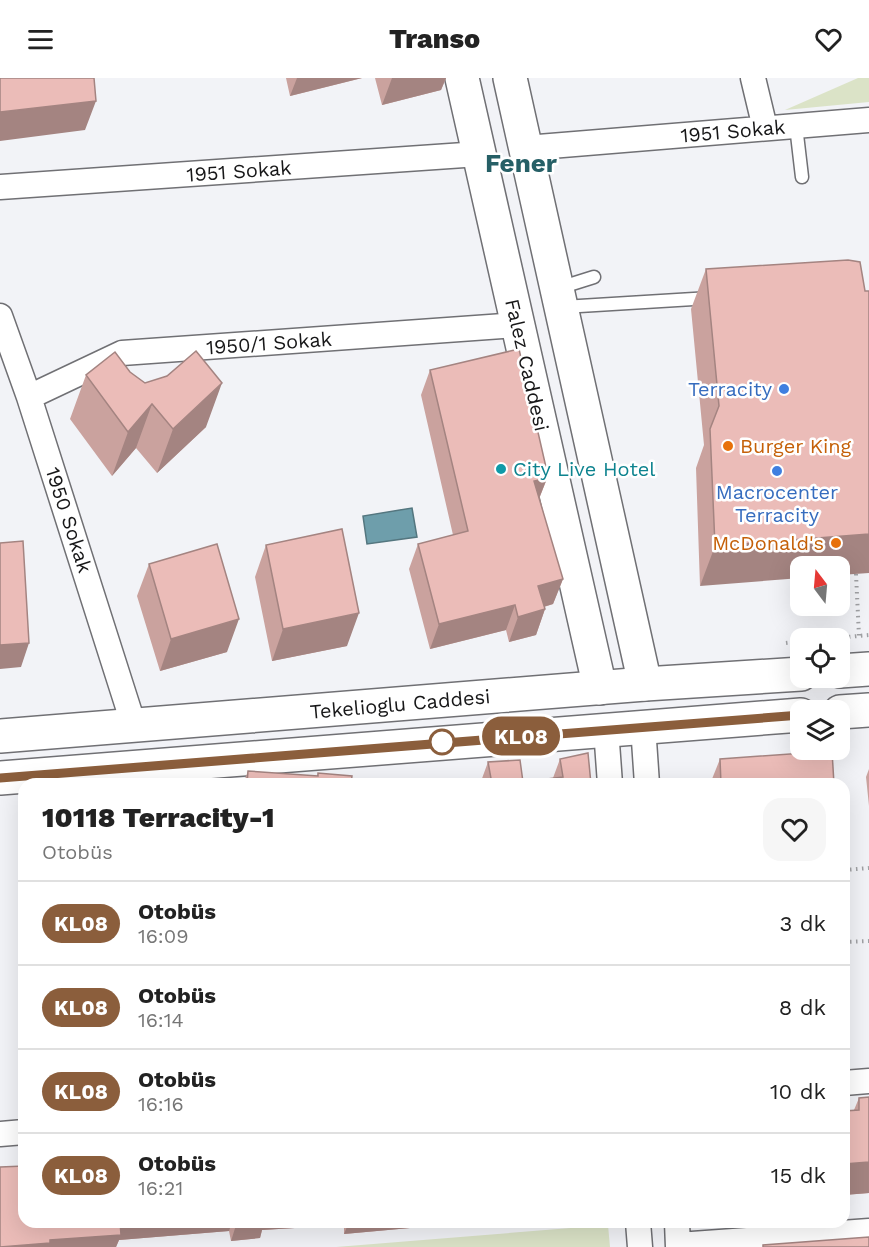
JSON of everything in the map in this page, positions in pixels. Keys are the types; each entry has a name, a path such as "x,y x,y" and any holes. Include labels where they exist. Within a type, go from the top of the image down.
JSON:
{"main road":[{"name":"Falez Caddesi","path":"462,78 600,688"},
{"path":"510,78 645,684"},
{"path":"479,154 526,148"},
{"path":"850,670 869,669"},
{"name":"Tekelioglu Caddesi","path":"0,736 645,684 790,675"},
{"path":"850,711 869,710"},
{"name":"Tekelioglu Caddesi","path":"0,778 136,776 606,729 790,716"}],"street":[{"path":"753,78 765,128"},
{"name":"1951 Sokak","path":"526,148 869,120"},
{"name":"1951 Sokak","path":"0,187 479,154"},
{"name":"1950 Sokak","path":"0,316 29,397 134,726"},
{"name":"1950/1 Sokak","path":"29,397 122,353 518,325"},
{"path":"643,726 647,778"},
{"path":"606,729 610,778"},
{"path":"850,1083 869,1081"},
{"path":"0,1134 18,1132"},
{"path":"638,1228 640,1247"},
{"path":"678,1238 869,1231"}],"lane":[{"path":"796,126 802,177"},
{"path":"560,298 594,277"},
{"path":"560,298 717,297"}],"path":[{"path":"856,574 859,636"},
{"path":"850,637 869,635"},
{"path":"850,870 869,868"},
{"path":"850,942 869,941"}],"green space":[{"path":"858,78 869,78 869,102 785,110"},
{"path":"571,1228 608,1228 610,1247 336,1247"}],"water":[{"path":"412,508 417,537 367,544 363,516"}],"building":[{"path":"0,78 94,78 96,101 0,112"},
{"name":"Terracity","path":"848,260 860,262 865,291 869,291 869,534 715,546 710,429 719,406 706,269"},
{"path":"519,349 548,476 534,481 563,579 538,586 545,609 518,617 515,605 439,624 418,544 468,531 430,370"},
{"path":"196,351 222,383 173,429 152,404 128,432 86,375 115,352 130,372 145,383 167,376"},
{"path":"342,529 359,613 283,629 266,545"},
{"path":"23,541 29,643 0,645 0,543"},
{"path":"217,544 239,619 171,639 149,564"},
{"path":"588,753 590,778 555,778 563,777 560,759"},
{"path":"790,754 790,760 833,760 834,778 721,778 720,759"},
{"path":"520,760 522,778 491,778 488,762"},
{"path":"248,771 352,776 352,778 247,778"},
{"path":"869,1097 869,1162 850,1164 850,1111 859,1110 859,1098"},
{"path":"18,1166 18,1228 120,1228 121,1235 50,1240 50,1243 0,1247 0,1167"},
{"path":"869,1237 869,1247 763,1247 763,1245"}],"bus line":[{"name":"KL08","path":"0,778 790,716"}],"place":[{"name":"Terracity","path":"784,389"},
{"name":"Burger King","path":"728,446"},
{"name":"City Live Hotel","path":"501,469"},
{"name":"Macrocenter Terracity","path":"777,471"},
{"name":"McDonald's","path":"836,543"}],"district":[{"name":"Fener","path":"521,163"}]}
